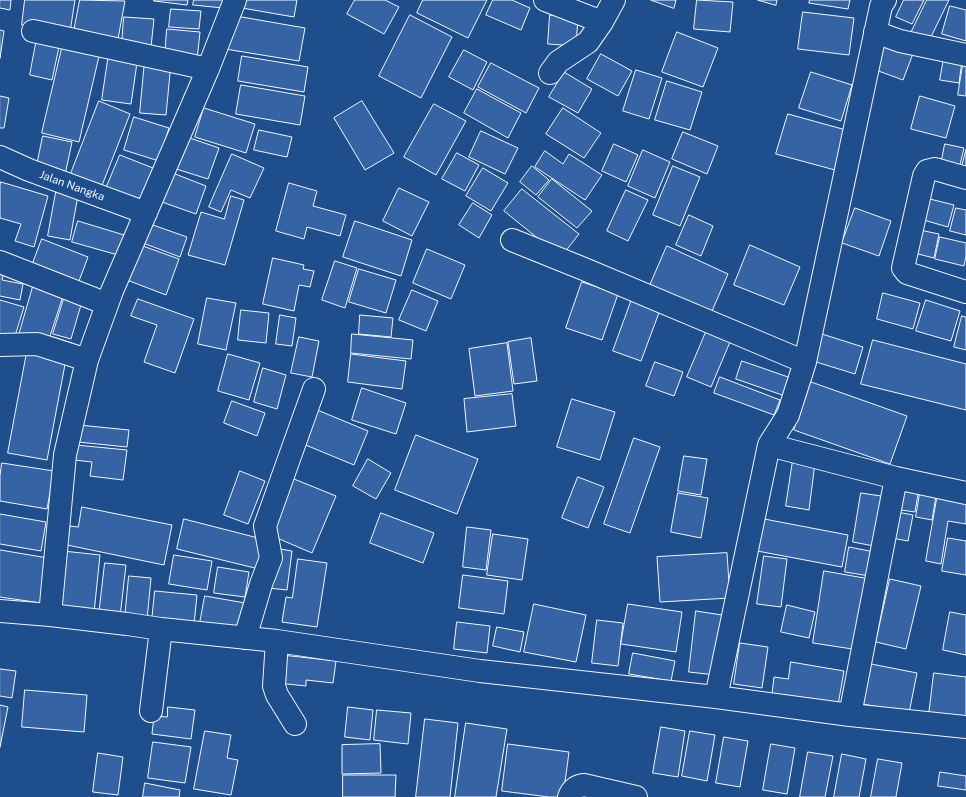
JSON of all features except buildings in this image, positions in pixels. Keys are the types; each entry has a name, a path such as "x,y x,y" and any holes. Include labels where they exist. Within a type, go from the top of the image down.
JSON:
{"street":[{"path":"50,615 65,455 87,360 107,304 208,69 235,0"},
{"path":"545,0 602,22"},
{"path":"550,73 558,62 588,42 602,22 614,0"},
{"path":"716,697 769,445 788,415 805,362 881,6 885,0"},
{"path":"33,31 208,69"},
{"path":"876,32 900,41 966,55"},
{"name":"Jalan Nangka","path":"0,157 29,170 146,214"},
{"path":"966,178 935,169 927,171 924,176 903,268 907,274 966,292"},
{"path":"512,240 805,362"},
{"path":"0,262 107,304"},
{"path":"0,345 37,344 87,360"},
{"path":"245,638 261,584 271,558 265,526 314,389"},
{"path":"769,445 896,478 966,493"},
{"path":"850,715 896,478"},
{"path":"0,611 50,615 161,629 277,641 480,671 716,697 850,715 966,727"},
{"path":"150,712 161,629"},
{"path":"277,641 274,686 277,695 295,724"},
{"path":"569,797 570,793 576,786 584,785 636,797"}]}
